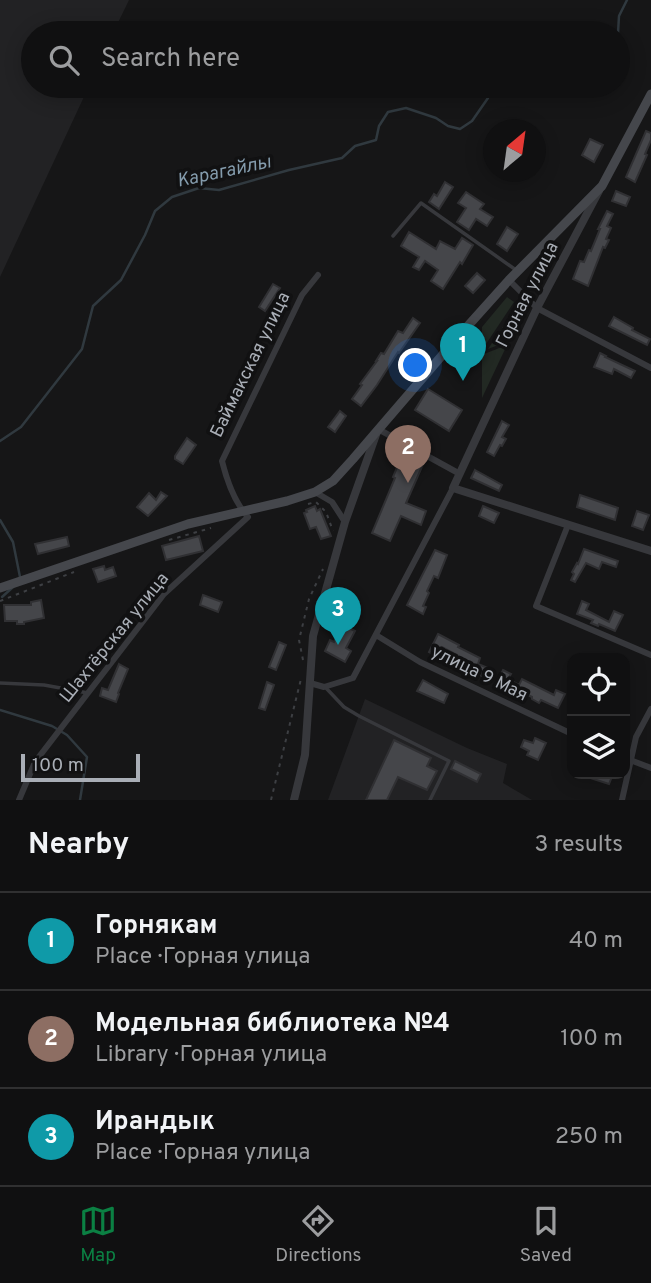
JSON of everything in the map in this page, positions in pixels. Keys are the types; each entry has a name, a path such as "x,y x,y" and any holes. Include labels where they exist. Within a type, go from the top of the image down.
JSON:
{"main road":[{"name":"Горная улица","path":"378,429 509,280 602,186 651,94"},
{"path":"5,586 188,524 315,492 332,481 378,429"}],"street":[{"name":"Горная улица","path":"324,687 354,678 453,488 537,309 602,186"},
{"name":"Баймакская улица","path":"242,510 227,480 222,461 302,295 318,275"},
{"path":"509,280 537,309 651,368"},
{"name":"Горная улица","path":"294,800 305,755 305,681 313,636 345,522 378,429"},
{"path":"378,429 460,474"},
{"path":"453,488 651,551"},
{"path":"315,492 332,502 345,522"},
{"name":"Шахтёрская улица","path":"19,800 35,762 54,736 164,594 248,517 242,510"},
{"path":"568,525 536,606 651,655"},
{"name":"улица 9 Мая","path":"376,635 421,662 567,732"},
{"path":"305,681 324,687"},
{"path":"630,752 651,709"},
{"path":"630,760 651,768"},
{"path":"622,800 627,779"}],"lane":[{"path":"393,236 421,203 518,271"},
{"path":"0,683 44,685 88,693"},
{"path":"324,687 344,707 359,716 449,761 430,800"}],"path":[{"path":"303,505 316,502 326,512 335,537"},
{"path":"163,542 212,528"},
{"path":"304,669 299,640 309,599 323,568"},
{"path":"0,601 76,572"},
{"path":"271,800 305,681"}],"shaded area":[{"path":"0,0 129,0 119,21 21,21 21,98 83,98 0,277"},
{"path":"507,297 514,302 482,350 482,327"},
{"path":"519,303 525,308 509,341 488,349"},
{"path":"507,345 482,398 482,358 484,354"},
{"path":"365,699 467,748 507,764 503,783 532,800 328,800"}],"building":[{"path":"646,131 651,133 651,140 635,182 626,177"},
{"path":"590,139 603,145 594,162 582,155"},
{"path":"445,182 453,187 439,209 429,202 434,194 437,196"},
{"path":"616,191 630,197 626,206 612,201"},
{"path":"466,192 484,204 480,209 493,217 487,226 476,219 469,230 457,222 466,208 458,203"},
{"path":"607,211 613,214 607,226 611,228 606,239 609,240 605,248 603,247 588,286 573,279 580,261 584,262 589,250 591,251"},
{"path":"507,227 518,234 507,251 497,244"},
{"path":"409,232 436,249 440,241 455,249 462,238 473,245 443,289 431,281 438,270 425,261 419,270 413,267 419,257 401,246"},
{"path":"477,273 485,280 473,293 465,286"},
{"path":"273,284 280,288 265,311 259,307"},
{"path":"614,317 650,339 647,345 609,326"},
{"path":"413,318 420,323 361,406 352,399 362,385 360,384 398,331 403,333"},
{"path":"600,353 635,371 631,378 614,369 612,374 594,367"},
{"path":"428,389 462,410 449,431 415,410"},
{"path":"340,411 346,416 335,432 328,427"},
{"path":"502,421 509,425 502,437 506,439 494,456 487,452"},
{"path":"187,438 196,445 183,464 175,459 175,456"},
{"path":"403,453 424,462 406,503 426,511 421,525 401,516 390,541 372,533"},
{"path":"475,470 502,485 499,491 471,478"},
{"path":"161,492 167,496 148,516 137,507 149,493 156,500"},
{"path":"580,495 618,508 615,520 577,507"},
{"path":"315,506 317,511 320,509 331,536 321,539 316,527 310,529 304,513"},
{"path":"483,506 499,513 494,523 479,516"},
{"path":"637,511 649,515 643,530 632,526"},
{"path":"199,536 203,551 166,560 162,546"},
{"path":"67,537 69,546 38,554 35,544"},
{"path":"584,549 618,561 616,567 602,562 599,569 586,563 575,582 571,580 574,574 572,572"},
{"path":"435,550 447,555 438,578 434,576 427,591 429,593 423,606 426,607 423,614 407,605"},
{"path":"104,566 105,570 113,567 116,576 98,582 93,569"},
{"path":"203,595 222,602 218,612 200,605"},
{"path":"41,600 44,618 24,624 5,621 4,605 31,605 31,602"},
{"path":"582,601 589,604 586,610 609,622 614,611 623,615 615,631 591,623 593,620 577,614"},
{"path":"343,625 355,631 346,648 351,651 345,662 325,651 330,640 334,642"},
{"path":"438,634 480,658 478,664 488,668 484,677 453,663 457,655 442,647 437,656 429,652"},
{"path":"279,642 286,645 276,670 269,667"},
{"path":"119,664 128,669 116,702 100,696 102,688 108,690"},
{"path":"503,670 511,674 508,679 519,685 522,679 554,695 556,690 565,694 558,708 541,700 539,703 498,681"},
{"path":"423,680 448,694 444,703 417,691"},
{"path":"267,682 274,685 265,710 259,708"},
{"path":"535,738 546,743 538,760 527,755 529,751 521,747 524,740 533,743"},
{"path":"394,740 431,758 427,766 437,771 427,790 398,777 387,800 366,800"},
{"path":"455,761 481,774 477,782 451,769"},
{"path":"593,779 611,779 609,784"}],"waterway":[{"name":"Карагайлы","path":"619,21 627,0"},
{"name":"Карагайлы","path":"0,441 21,427 82,349 93,306 121,280 155,211 172,197 199,188 219,190 342,158 355,146 376,140 379,126 388,112 406,108 460,129 472,121 488,98"},
{"path":"0,520 13,542 20,577"},
{"path":"2,597 13,587"},
{"path":"0,710 52,726 67,735 87,757 80,800"}],"place":[{"name":"Горнякам","path":"463,381"},
{"name":"Модельная библиотека №4","path":"408,483"},
{"name":"Ирандык","path":"338,645"}]}
